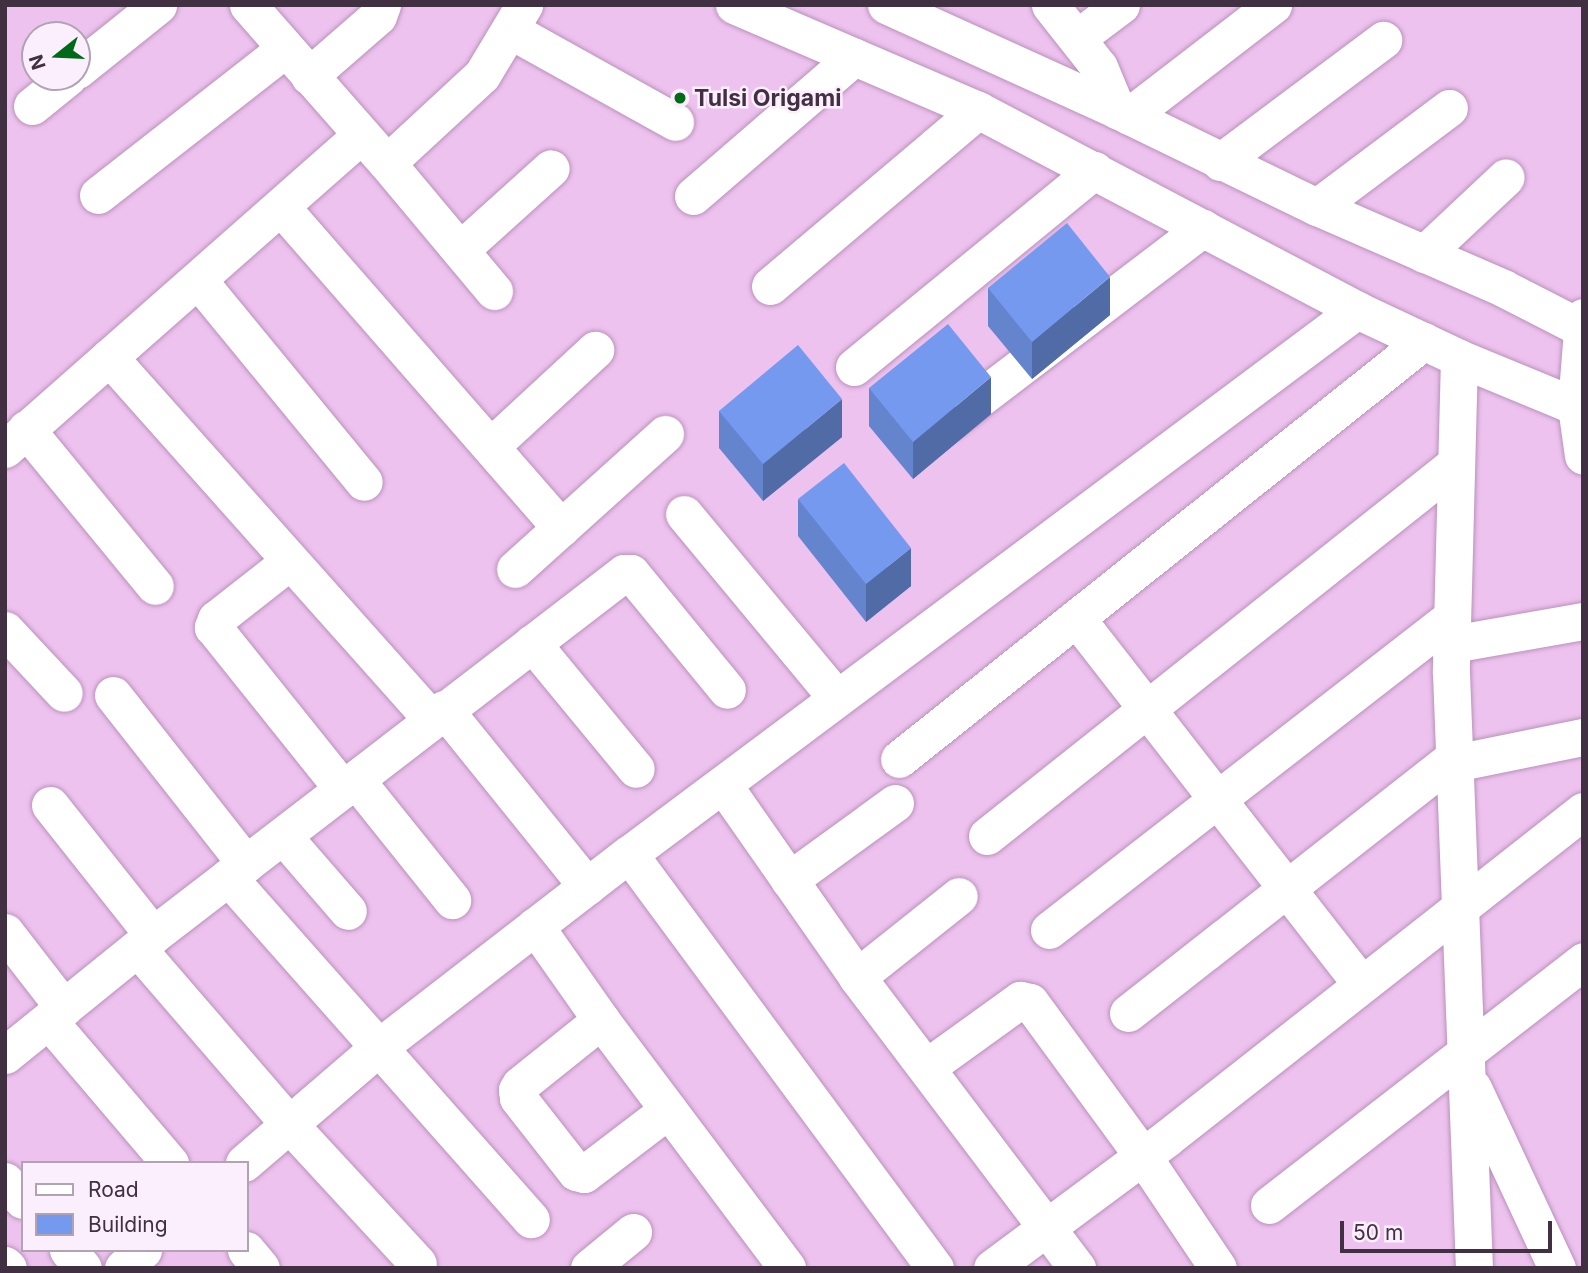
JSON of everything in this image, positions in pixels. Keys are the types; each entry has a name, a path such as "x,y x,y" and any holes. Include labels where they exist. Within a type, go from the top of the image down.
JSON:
{"street":[{"path":"91,58 158,5"},
{"path":"248,5 387,163 494,291"},
{"path":"309,76 378,16 382,5"},
{"path":"734,5 978,110 1357,310 1459,358 1580,407"},
{"path":"886,5 1123,113 1317,207 1582,325 1580,407 1583,456"},
{"path":"1050,5 1105,77 1123,113"},
{"path":"1077,38 1121,5"},
{"path":"1123,113 1273,5"},
{"path":"387,163 473,86 517,17 674,122"},
{"path":"1220,162 1383,40"},
{"path":"98,195 285,49"},
{"path":"693,196 854,57"},
{"path":"32,106 51,91"},
{"path":"1317,207 1449,108"},
{"path":"770,286 978,110"},
{"path":"155,586 16,439 361,135"},
{"path":"460,250 551,168"},
{"path":"854,367 1095,170"},
{"path":"1424,254 1506,177"},
{"path":"281,208 561,528"},
{"path":"920,444 1203,228"},
{"path":"198,280 364,482"},
{"path":"246,1161 379,1047 587,886 1357,310"},
{"path":"899,759 1424,341"},
{"path":"491,446 595,350"},
{"path":"109,357 290,561 438,714 587,886"},
{"path":"1459,358 1454,465 1451,673 1474,1268"},
{"path":"515,569 665,435"},
{"path":"987,836 1454,465"},
{"path":"684,514 837,698"},
{"path":"290,561 216,619 213,627 452,900"},
{"path":"5,1055 145,942 438,714 627,572 727,690"},
{"path":"1077,619 1145,711 1361,984"},
{"path":"1049,930 1217,800 1452,630 1583,621"},
{"path":"5,630 64,693"},
{"path":"532,643 636,769"},
{"path":"113,695 237,871 379,1047 531,1219"},
{"path":"1128,1013 1455,760 1583,737"},
{"path":"724,786 857,977 927,1066 1077,1268"},
{"path":"789,880 895,803"},
{"path":"50,805 145,942 289,1124 418,1264"},
{"path":"992,1268 1142,1156 1583,811"},
{"path":"283,836 348,911"},
{"path":"629,854 935,1268"},
{"path":"857,977 958,896"},
{"path":"535,926 601,1020 786,1268"},
{"path":"5,932 57,1015 168,1161"},
{"path":"1269,1205 1465,1064 1583,961"},
{"path":"927,1066 1020,1000 1026,999 1142,1156 1218,1268"},
{"path":"601,1020 520,1085 517,1090 519,1098 579,1174 588,1172 668,1110"},
{"path":"1465,1064 1557,1268"},
{"path":"5,1181 21,1198"},
{"path":"589,1268 633,1232"},
{"path":"70,1252 83,1268"},
{"path":"123,1268 141,1252"},
{"path":"248,1252 261,1268"}],"building":[{"path":"1067,223 1110,277 1032,342 988,288"},
{"path":"948,324 991,377 913,442 869,388"},
{"path":"798,345 842,399 763,464 719,411"},
{"path":"844,463 911,548 866,584 798,499"}],"place":[{"name":"Tulsi Origami","path":"680,98"}]}
